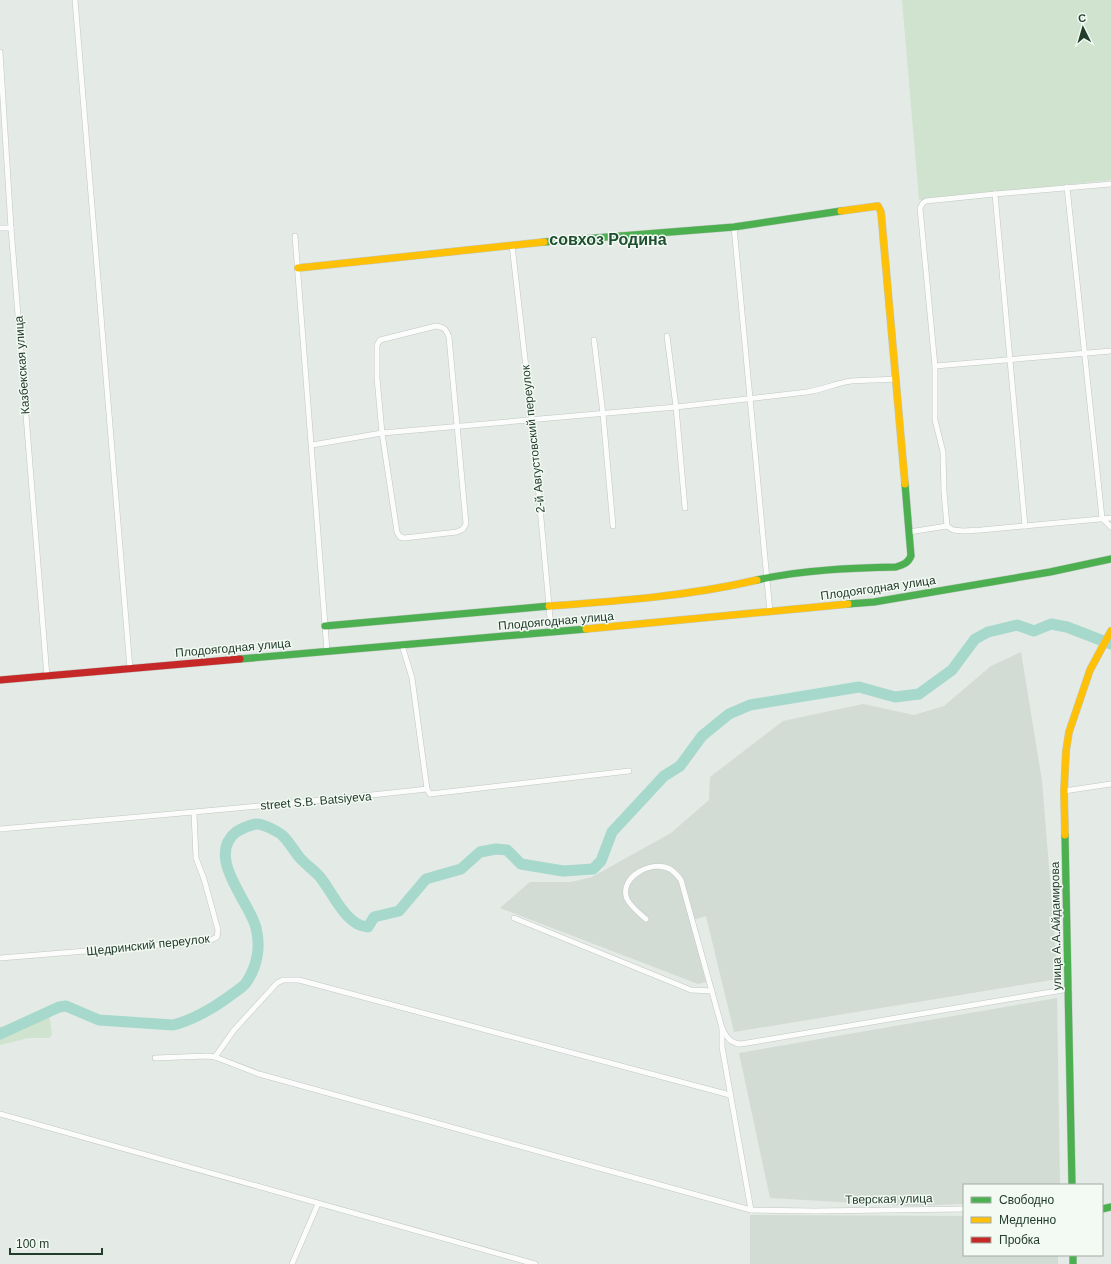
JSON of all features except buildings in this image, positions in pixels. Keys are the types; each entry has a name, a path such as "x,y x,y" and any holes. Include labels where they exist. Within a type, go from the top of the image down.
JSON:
{"street":[{"path":"75,0 130,669"},
{"name":"Казбекская улица","path":"0,52 12,228 47,677"},
{"path":"947,526 943,452 935,420 935,366 920,208 926,201 1111,184"},
{"path":"1067,187 1102,518 1111,527"},
{"path":"995,194 1025,526"},
{"path":"298,268 512,245 734,227 878,206 881,212 911,556 909,561 896,567 849,568 767,578 732,586 651,598 325,626"},
{"path":"734,227 770,612"},
{"path":"0,228 12,228"},
{"path":"295,236 327,651"},
{"name":"2-й Августовский переулок","path":"512,245 532,420 551,632"},
{"path":"436,326 443,327 447,330 449,337 466,524 463,529 457,532 404,538 400,537 397,532 382,432 378,378 378,342 436,326"},
{"path":"667,336 676,407 685,508"},
{"path":"594,340 603,414 613,526"},
{"path":"935,366 1111,351"},
{"path":"312,445 382,432 676,407 819,390 851,381 896,379"},
{"path":"909,532 947,526 953,530 964,531 1111,518"},
{"name":"Плодоягодная улица","path":"0,680 874,602 1050,572 1111,559"},
{"name":"улица А.А.Айдамирова","path":"1072,1184 1064,791 1066,751 1069,732 1090,670 1111,631"},
{"path":"402,645 412,678 427,789"},
{"name":"street S.B. Batsiyeva","path":"0,829 194,813 427,789 430,794 629,771"},
{"path":"1064,791 1111,784"},
{"name":"Щедринский переулок","path":"0,958 209,940 217,937 219,934 218,930 204,879 196,858 194,813"},
{"path":"646,919 632,907 627,900 625,892 626,886 635,875 653,866 663,866 671,869 681,880 722,1028 728,1039 734,1043 741,1044 1069,988"},
{"path":"514,918 691,990 712,991"},
{"path":"215,1057 234,1030 277,983 283,980 299,980 730,1095"},
{"path":"722,1028 722,1047 751,1210"},
{"name":"Тверская улица","path":"155,1058 215,1057 259,1074 751,1210 815,1211 963,1209"},
{"path":"0,1114 535,1264"},
{"path":"292,1264 318,1204"}],"shaded area":[{"path":"1021,652 1042,781 1058,979 734,1032 706,916 690,921 706,982 698,984 500,908 530,882 571,882 592,877 671,833 709,800 710,777 783,721 863,704 914,715 944,706 991,666"},
{"path":"1057,998 1060,1184 963,1184 963,1204 908,1206 770,1198 739,1053"},
{"path":"750,1215 963,1216 963,1256 1058,1256 1058,1264 750,1264"}],"green space":[{"path":"902,0 1111,0 1111,180 919,200"},
{"path":"40,1011 50,1019 52,1035 49,1038 28,1038 0,1045 0,1026 2,1027"}],"waterway":[{"path":"0,1034 59,1007 66,1006 99,1020 173,1025 194,1018 221,1002 242,987 250,977 253,970 257,957 258,942 256,928 252,917 232,880 227,867 225,854 228,842 236,832 249,826 259,824 274,830 283,836 300,858 320,877 347,915 353,921 368,927 374,917 399,911 426,879 461,869 480,852 496,849 507,850 521,864 563,871 593,869 601,861 612,832 664,776 680,766 702,736 729,714 750,705 859,687 895,697 919,694 952,670 975,639 988,632 1017,625 1034,631 1051,624 1067,627 1111,644"}],"traffic: fast":[{"path":"544,242 734,227 841,211"},
{"path":"757,580 809,572 896,567 905,563 911,556 905,484"},
{"path":"848,604 874,602 1050,572 1111,559"},
{"path":"325,626 549,606"},
{"path":"240,659 586,629"},
{"path":"1065,835 1072,1184"},
{"path":"1103,1209 1111,1207"},
{"path":"1073,1256 1073,1264"}],"traffic: slow":[{"path":"841,211 878,206 881,212 905,484"},
{"path":"298,268 544,242"},
{"path":"549,606 628,600 680,594 731,586 757,580"},
{"path":"586,629 848,604"},
{"path":"1065,835 1064,791 1066,751 1069,732 1090,670 1111,631"}],"traffic: jam":[{"path":"0,680 240,659"}],"district":[{"name":"совхоз Родина","path":"608,239"}]}
